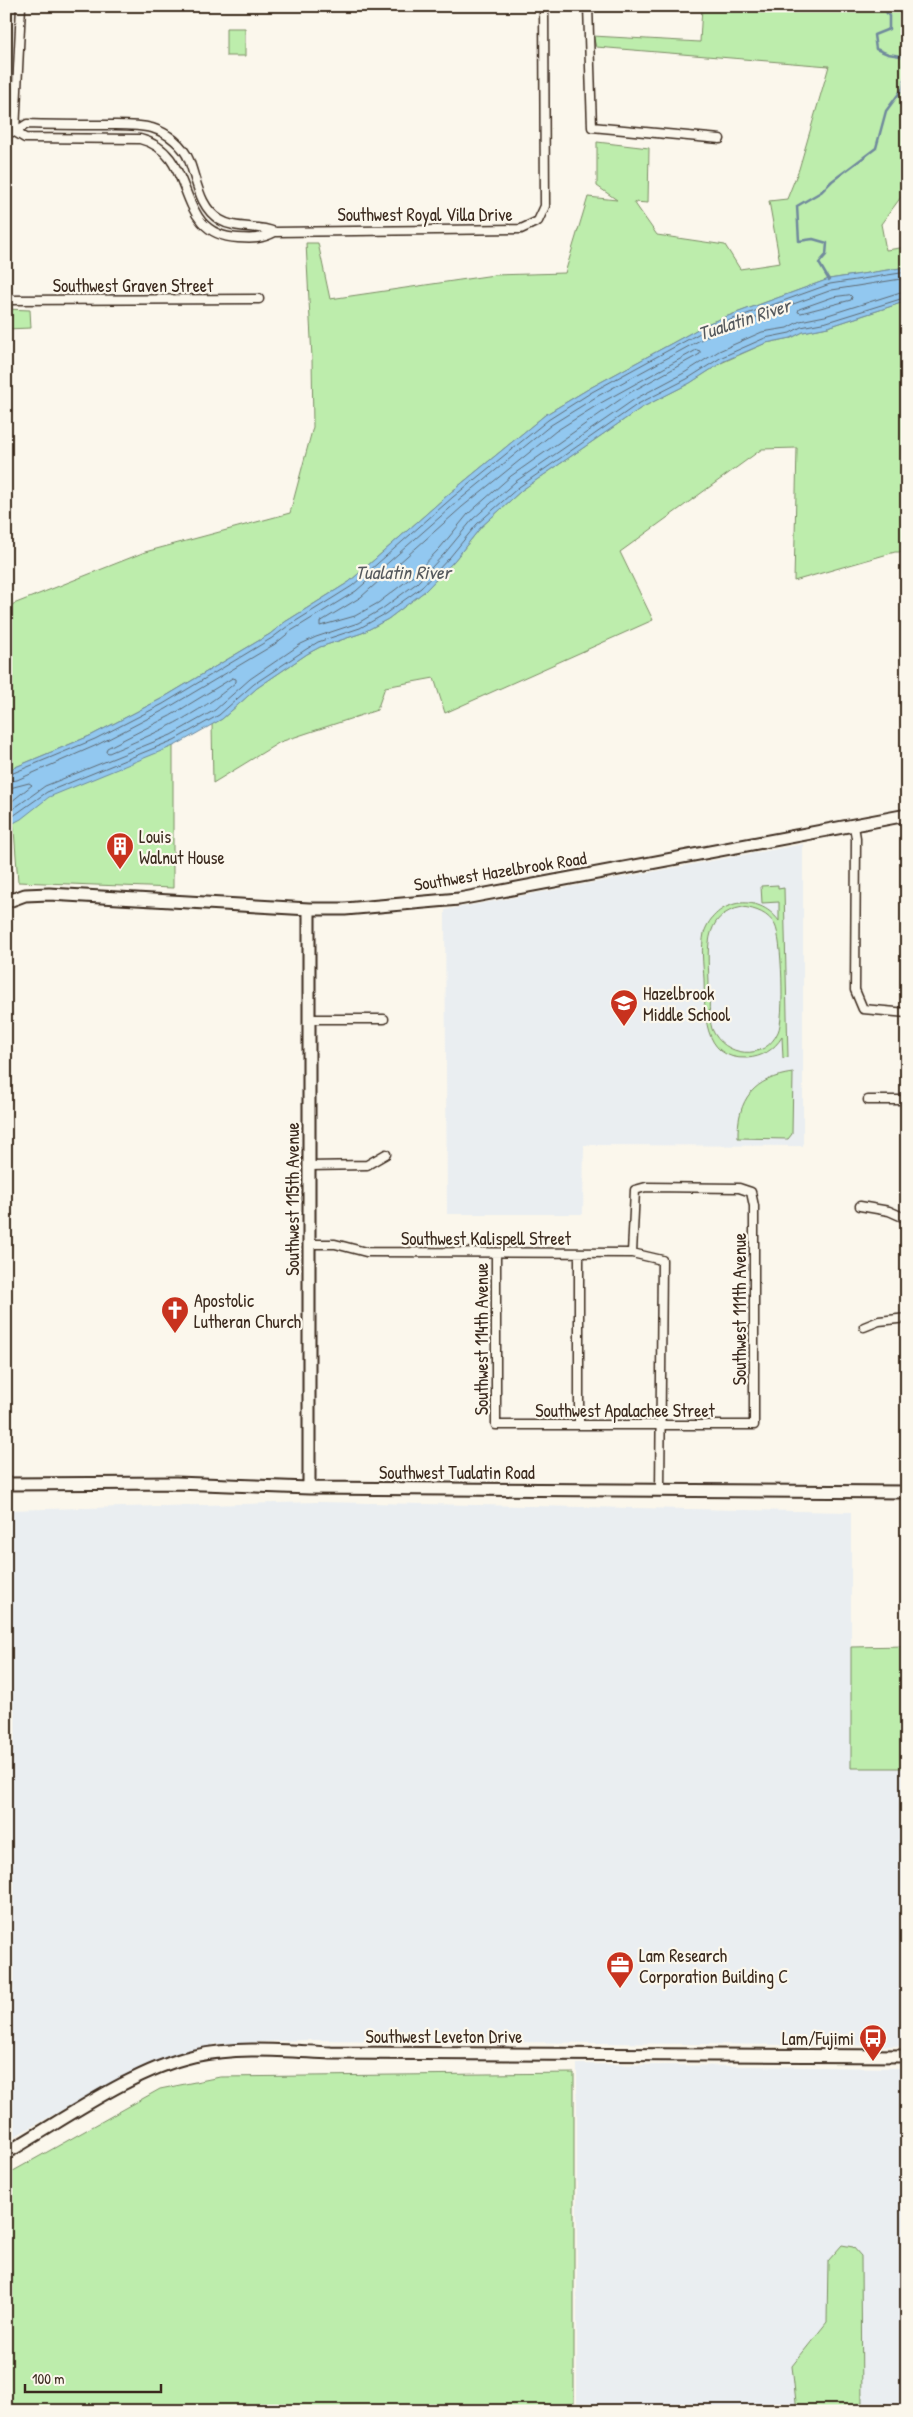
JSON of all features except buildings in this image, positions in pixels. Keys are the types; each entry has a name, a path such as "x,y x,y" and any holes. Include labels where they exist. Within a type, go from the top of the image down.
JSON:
{"street":[{"path":"15,132 21,6"},
{"name":"Southwest Royal Villa Drive","path":"15,132 27,124 132,125 164,133 182,149 188,158 203,200 214,216 230,224 262,226 275,232 521,229 538,221 545,206 544,6"},
{"path":"588,6 592,127 720,139"},
{"name":"Southwest Royal Villa Drive","path":"6,132 15,132 26,138 140,139 152,142 170,156 192,207 206,225 221,234 235,238 264,238 275,232"},
{"name":"Southwest Graven Street","path":"6,300 259,299"},
{"name":"Southwest Hazelbrook Road","path":"6,902 25,895 49,894 309,909 459,899 907,815"},
{"path":"854,826 856,838 855,990 863,1009 907,1013"},
{"name":"Southwest 115th Avenue","path":"309,909 309,1488"},
{"path":"309,1019 384,1019"},
{"path":"868,1100 907,1100"},
{"path":"309,1166 367,1165 386,1154"},
{"name":"Southwest 111th Avenue","path":"632,1253 635,1190 646,1187 739,1188 751,1192 754,1206 754,1426"},
{"path":"860,1206 889,1211 907,1219"},
{"name":"Southwest Kalispell Street","path":"310,1244 335,1244 366,1252 496,1254 632,1253 649,1255 662,1260 661,1426"},
{"name":"Southwest 114th Avenue","path":"496,1254 496,1425"},
{"path":"579,1254 579,1425"},
{"path":"864,1327 879,1321 907,1318"},
{"name":"Southwest Apalachee Street","path":"496,1425 754,1426"},
{"path":"660,1491 661,1426"},
{"name":"Southwest Tualatin Road","path":"6,1484 176,1482 309,1488 907,1492"},
{"name":"Southwest Leveton Drive","path":"6,2154 146,2072 183,2059 219,2052 246,2050 331,2053 907,2056"}],"shaded area":[{"name":"Hazelbrook Middle School","path":"803,844 803,1146 584,1145 583,1214 447,1214 445,910"},
{"path":"317,1502 851,1512 851,1768 907,1768 907,2046 305,2040 215,2044 104,2087 6,2141 6,1510"},
{"path":"577,2064 907,2068 907,2411 862,2411 861,2256 828,2261 827,2322 792,2366 797,2411 577,2411"}],"green space":[{"path":"702,6 907,6 907,189 881,224 886,250 907,247 907,267 829,279 709,323 590,388 545,415 450,493 349,582 285,622 270,634 161,699 92,735 6,771 6,607 145,552 290,513 313,427 312,358 306,243 318,243 330,299 494,275 565,273 588,197 617,200 597,186 597,142 649,148 648,203 634,202 657,235 725,245 740,269 780,263 769,201 787,199 799,169 829,66 596,47 593,36 700,42"},
{"path":"226,28 245,28 245,56 226,56"},
{"path":"907,301 907,552 895,552 794,581 797,448 762,449 620,552 653,620 445,713 434,678 385,687 377,710 280,742 213,783 212,724 222,719 257,688 307,654 320,647 362,633 388,619 425,591 454,561 481,527 522,490 641,408 690,383 721,363 766,343 828,327"},
{"path":"6,309 30,310 31,328 6,329"},
{"path":"173,744 173,888 18,882 12,804"},
{"path":"778,885 778,889 784,888 788,1057 783,1058 782,1037 771,1049 763,1054 752,1057 732,1056 721,1051 713,1042 706,1018 702,956 704,933 717,913 738,903 760,906 779,921 779,902 762,903 761,886","holes":["743,907 757,910 775,925 781,961 782,995 778,1032 772,1042 755,1052 735,1050 726,1046 712,1029 710,1013 708,949 713,927 729,911"]},
{"path":"793,1073 792,1134 788,1139 738,1138 738,1124 741,1112 750,1093 758,1085 768,1080"},
{"path":"907,1646 907,1768 851,1768 851,1647"},
{"path":"574,2073 574,2411 6,2411 6,2175 160,2089 220,2077"},
{"path":"842,2245 853,2247 861,2256 862,2411 797,2411 792,2366 827,2322 828,2261"}],"water":[{"name":"Tualatin River","path":"907,267 907,301 828,327 766,343 724,361 690,383 641,408 522,490 481,527 454,561 425,591 388,619 362,633 320,647 307,654 257,688 222,719 176,745 49,797 21,819 6,827 6,771 92,735 161,699 270,634 285,622 349,582 450,493 545,415 590,388 709,323 829,279"}],"waterway":[{"path":"882,6 889,16 889,29 874,35 876,49 888,54 907,57"},
{"path":"829,280 819,263 826,255 827,243 813,239 799,241 797,206 821,192 832,181 876,148 886,111 903,88 907,65"}],"place":[{"name":"Louis Walnut House","path":"120,870"},
{"name":"Hazelbrook Middle School","path":"624,1027"},
{"name":"Apostolic Lutheran Church","path":"175,1334"},
{"name":"Lam Research Corporation Building C","path":"620,1989"},
{"name":"Lam/Fujimi","path":"873,2062"}]}
